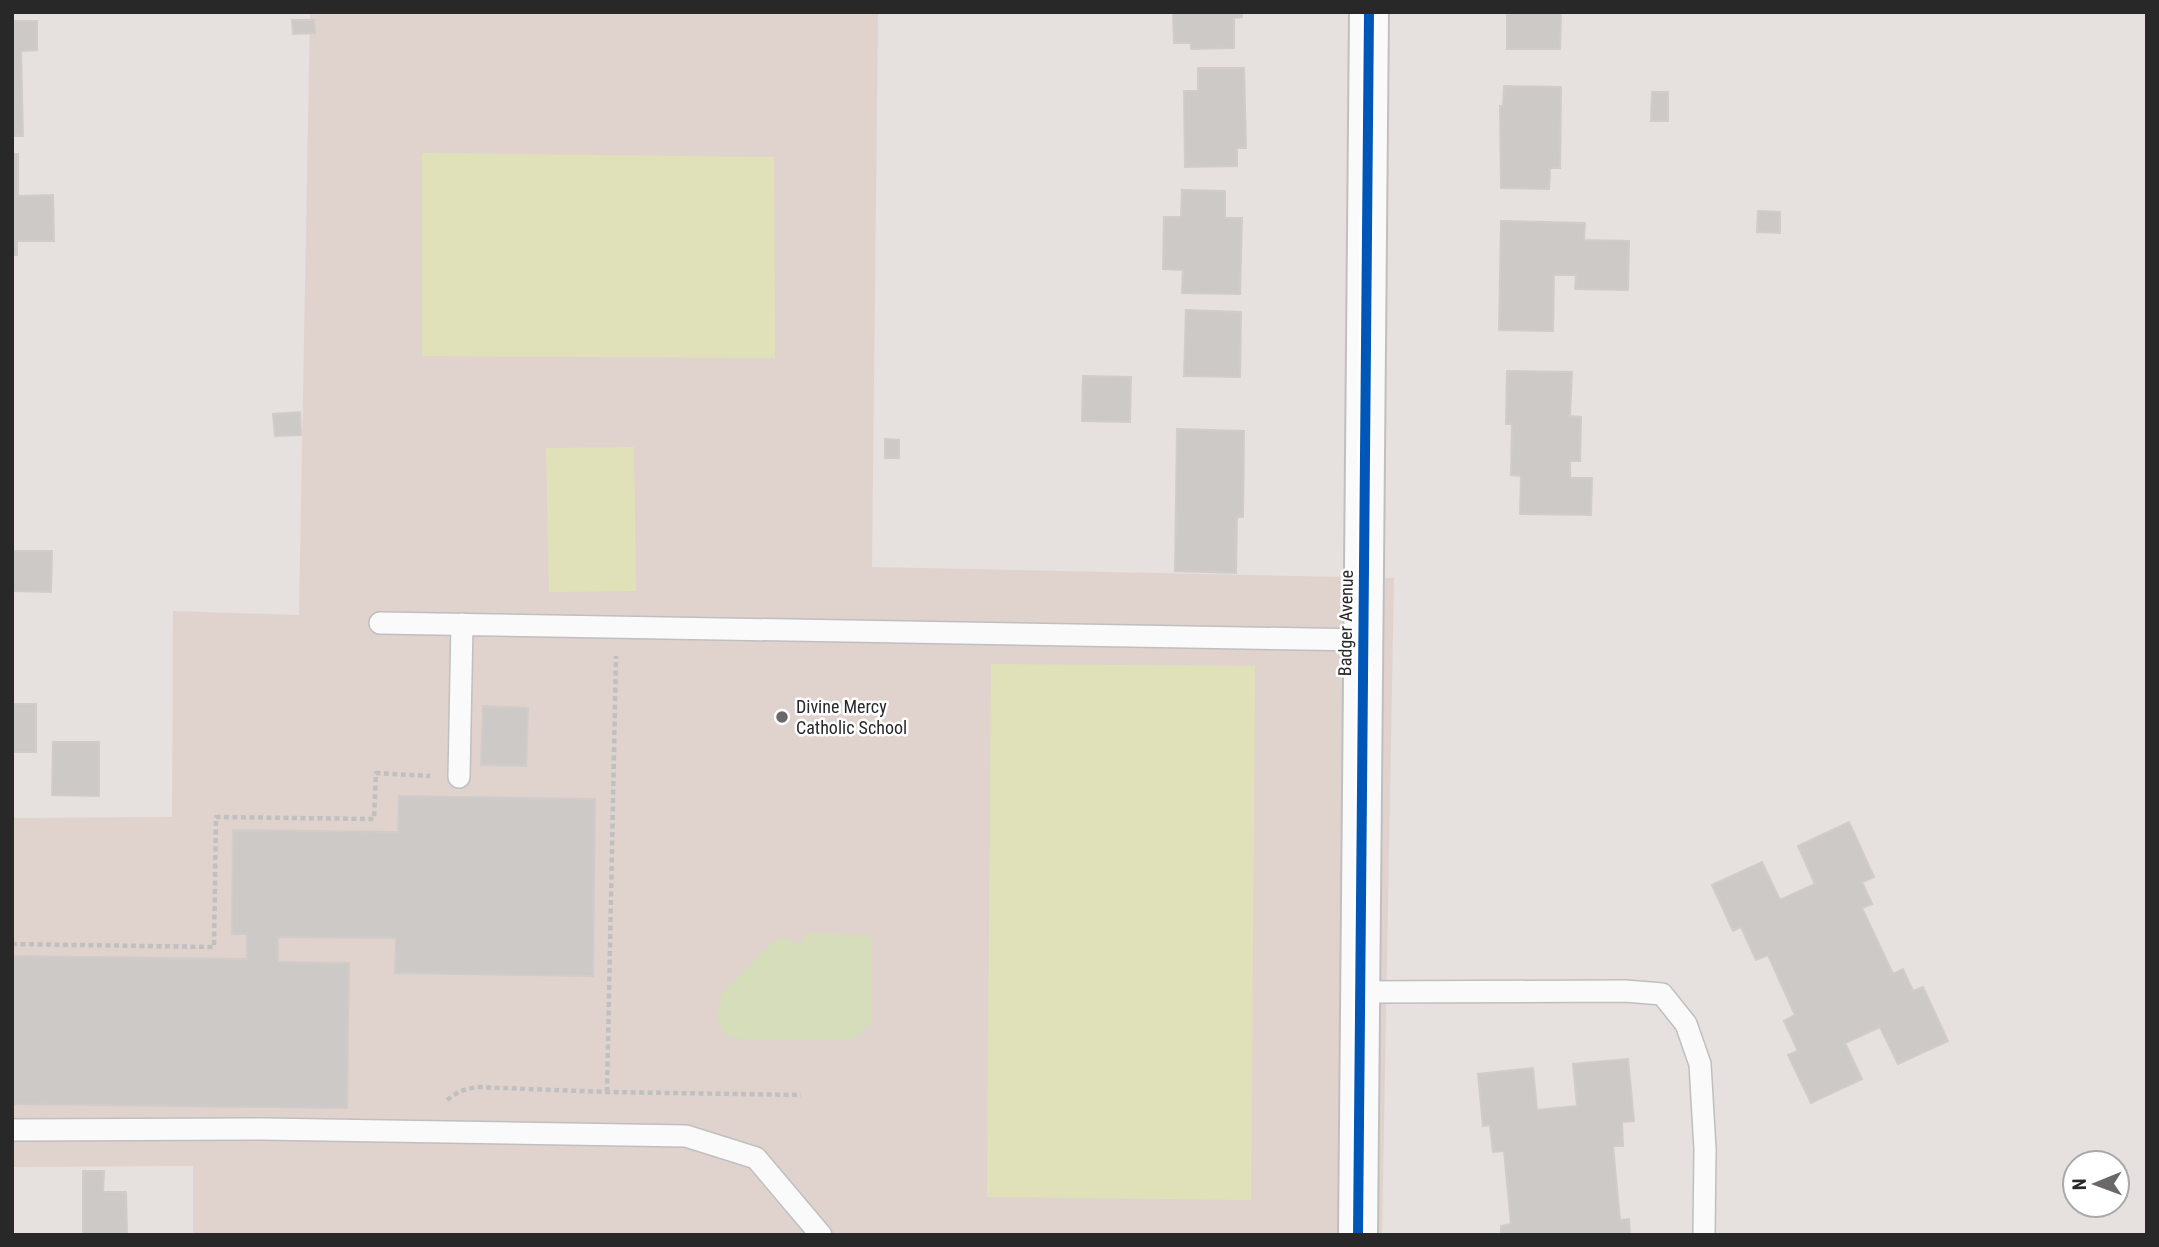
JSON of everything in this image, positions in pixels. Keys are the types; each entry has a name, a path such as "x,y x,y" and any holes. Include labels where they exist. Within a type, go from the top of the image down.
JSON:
{"street":[{"name":"Badger Avenue","path":"1358,1235 1369,12"}],"lane":[{"path":"380,623 1364,640"},
{"path":"459,777 462,624"},
{"path":"1361,992 1625,991 1662,994 1686,1024 1700,1064 1705,1149 1704,1235"},
{"path":"12,1130 262,1129 686,1136 756,1158 821,1235"}],"path":[{"path":"607,1092 616,626"},
{"path":"12,944 214,947 216,817 374,819 376,773 459,777"}],"shaded area":[{"name":"Divine Mercy Catholic School","path":"310,12 878,12 872,567 1394,578 1382,1235 193,1235 193,1166 12,1167 12,818 172,817 173,611 299,615"}],"green space":[{"path":"422,153 774,157 775,358 422,356"},
{"path":"634,447 636,591 549,592 546,448"},
{"path":"991,664 1255,666 1251,1200 987,1197"},
{"path":"807,933 871,935 871,1023 854,1039 746,1040 724,1035 717,1016 722,993 771,943 780,938 793,940 799,945"}],"building":[{"path":"1173,12 1242,12 1242,17 1234,18 1234,48 1191,49 1191,43 1174,43"},
{"path":"1507,12 1561,12 1560,49 1507,49"},
{"path":"292,20 314,20 315,33 293,34"},
{"path":"12,21 37,21 37,50 21,51 23,136 12,136"},
{"path":"1198,68 1244,68 1246,148 1237,148 1237,166 1185,167 1184,91 1198,91"},
{"path":"1504,86 1561,87 1560,168 1550,168 1549,189 1501,188 1500,106 1503,106"},
{"path":"1652,92 1668,92 1668,121 1651,121"},
{"path":"12,154 18,154 18,196 53,195 54,241 17,241 17,255 12,255"},
{"path":"1182,190 1225,191 1225,218 1242,218 1240,294 1182,293 1183,270 1163,269 1164,217 1181,217"},
{"path":"1758,211 1780,212 1780,233 1757,232"},
{"path":"1501,221 1585,223 1584,240 1629,241 1628,290 1575,289 1576,275 1554,275 1553,331 1499,330"},
{"path":"1186,310 1241,312 1240,377 1184,376"},
{"path":"1507,371 1572,372 1570,416 1581,417 1580,461 1570,461 1570,478 1592,478 1591,515 1520,514 1521,476 1511,475 1512,424 1506,424"},
{"path":"1083,376 1131,377 1130,422 1082,421"},
{"path":"300,412 301,435 275,436 273,414"},
{"path":"1177,429 1244,431 1243,517 1237,517 1236,573 1175,571"},
{"path":"885,439 899,440 899,458 885,458"},
{"path":"12,551 52,551 51,592 12,591"},
{"path":"12,704 36,704 36,752 12,752"},
{"path":"483,706 528,708 526,766 481,765"},
{"path":"53,742 99,742 99,796 52,795"},
{"path":"399,796 595,799 593,976 395,973 396,938 278,937 278,962 349,963 347,1108 12,1104 12,956 247,959 247,934 232,934 233,830 398,832"},
{"path":"1849,822 1874,877 1862,882 1872,904 1862,908 1893,974 1903,969 1913,991 1923,987 1948,1041 1898,1064 1880,1027 1845,1043 1862,1079 1811,1103 1788,1055 1798,1051 1784,1021 1795,1015 1768,955 1756,960 1741,927 1733,931 1712,885 1762,862 1780,900 1815,884 1798,846"},
{"path":"1628,1059 1634,1121 1622,1122 1623,1146 1613,1146 1620,1220 1629,1219 1630,1235 1501,1235 1501,1226 1511,1224 1504,1151 1493,1152 1490,1125 1483,1126 1478,1074 1533,1068 1537,1110 1577,1106 1573,1064"},
{"path":"83,1171 104,1171 103,1192 126,1192 127,1235 83,1235"}],"cycle path":[{"path":"1358,1235 1369,12"}],"place":[{"name":"Divine Mercy Catholic School","path":"782,717"}]}
